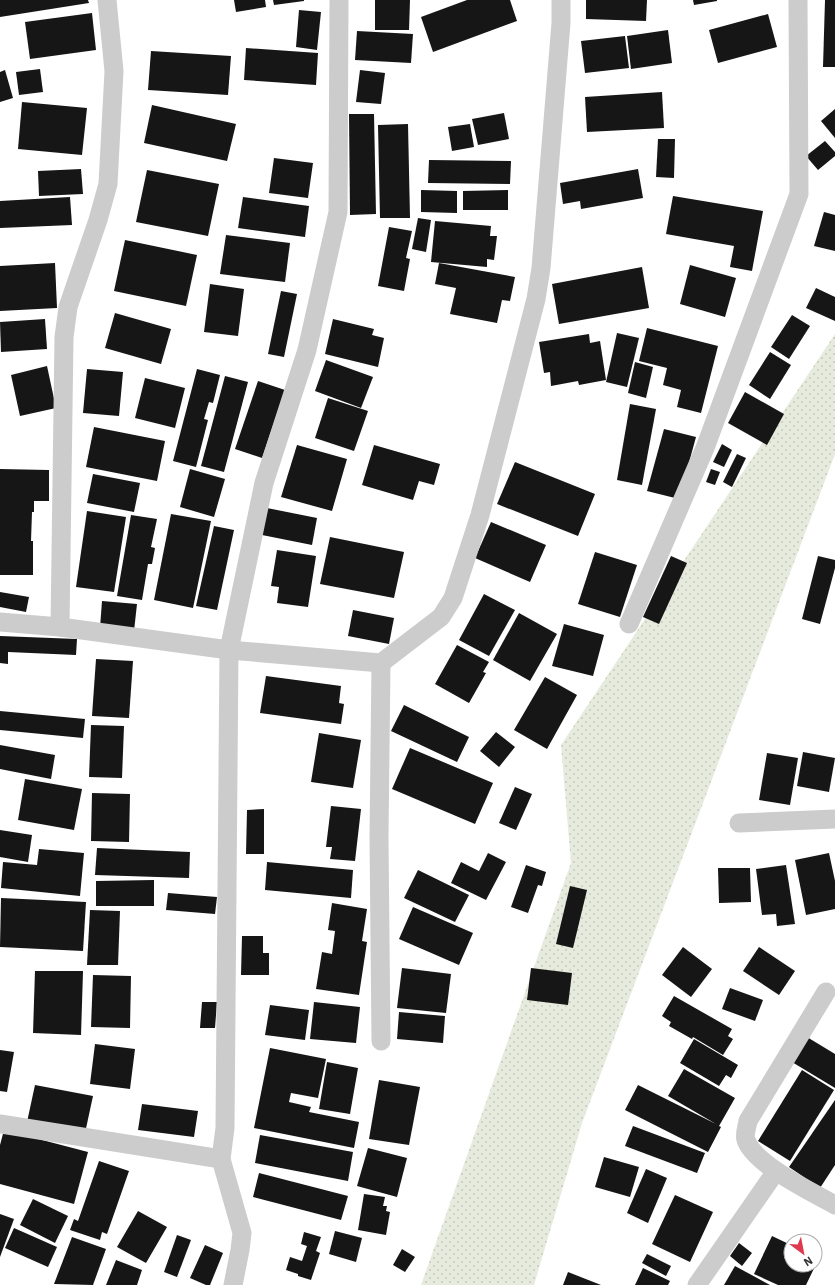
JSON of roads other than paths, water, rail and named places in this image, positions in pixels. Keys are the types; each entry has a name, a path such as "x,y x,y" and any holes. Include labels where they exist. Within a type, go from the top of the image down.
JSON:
{"street":[{"path":"60,627 64,337 68,307 98,220 108,184 114,71 107,0"},
{"path":"233,1285 242,1233 221,1159 225,1128 229,650 264,483 307,350 338,212 339,0"},
{"path":"0,622 60,627 229,650 381,663 441,617 453,598 480,516 536,299 541,268 562,0"},
{"path":"629,624 705,448 799,194 798,0"},
{"path":"381,663 379,837 382,1041"},
{"path":"739,823 835,820"},
{"path":"826,992 748,1121 745,1138 751,1149 776,1171 835,1205"},
{"path":"0,1124 221,1159"},
{"path":"697,1285 776,1171"}]}
